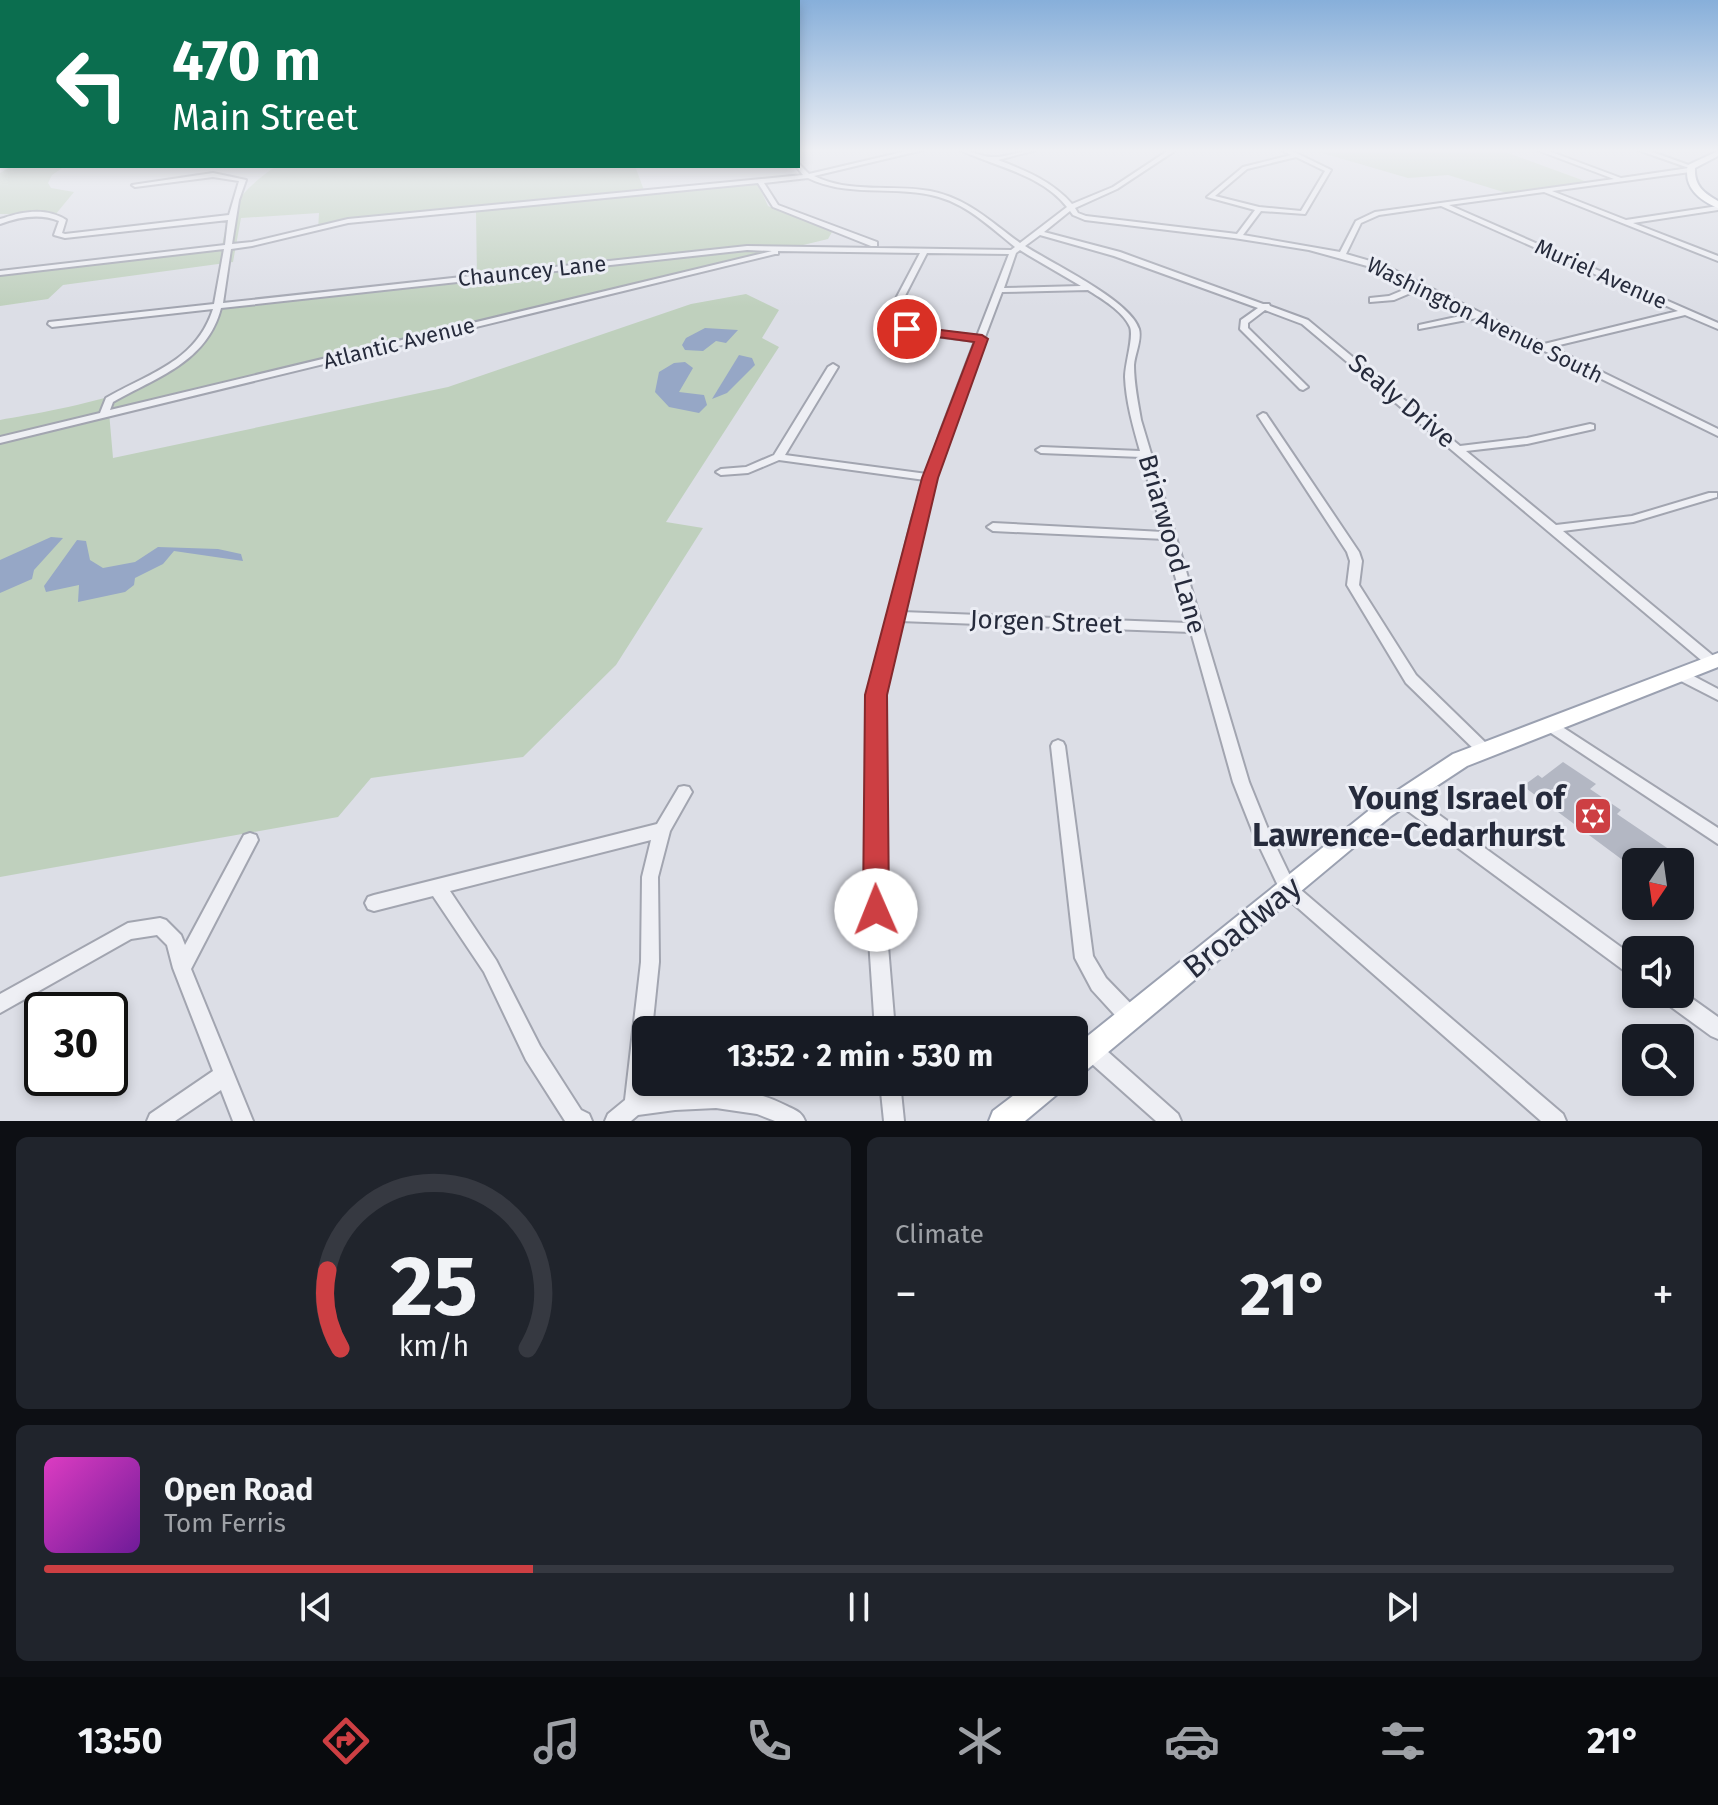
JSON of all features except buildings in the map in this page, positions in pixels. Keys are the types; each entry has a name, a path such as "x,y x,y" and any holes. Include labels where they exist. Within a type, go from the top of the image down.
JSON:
{"main road":[{"name":"Broadway","path":"1088,1052 1403,798 1460,760 1715,661"},
{"path":"1003,1121 1034,1096"}],"street":[{"path":"104,415 109,400 166,370 194,350 208,333 229,246 236,202"},
{"path":"0,273 276,241 348,221 540,202"},
{"path":"773,202 775,206 888,249"},
{"name":"Briarwood Lane","path":"956,202 1008,237 1016,249 1087,288 1135,327 1131,390 1147,454 1241,782 1288,889"},
{"path":"1068,202 1073,206"},
{"path":"884,1016 876,910 876,695 930,478 1016,249 1082,202"},
{"path":"1226,202 1303,213 1310,202"},
{"path":"1342,255 1364,217 1452,202"},
{"path":"1573,202 1718,259"},
{"name":"Muriel Avenue","path":"1440,204 1718,326"},
{"name":"Washington Avenue South","path":"1073,206 1075,214 1099,220 1238,237 1342,255 1381,267 1718,433"},
{"path":"1625,223 1718,207"},
{"path":"1238,237 1259,209"},
{"path":"3,220 62,217 58,235 65,236 233,217"},
{"name":"Washington Avenue South","path":"1055,222 1099,220"},
{"path":"1008,237 1041,232"},
{"name":"Sealy Drive","path":"1041,232 1266,306 1305,322 1715,661"},
{"name":"Chauncey Lane","path":"52,324 710,251 798,247 1016,249"},
{"name":"Atlantic Avenue","path":"0,440 798,247"},
{"path":"925,250 885,327 982,339"},
{"path":"1373,300 1391,298 1420,286"},
{"path":"999,290 1087,288"},
{"path":"1266,306 1244,322 1244,329 1303,387"},
{"path":"1542,347 1686,312"},
{"path":"1422,327 1478,315"},
{"path":"778,457 833,367"},
{"path":"1263,416 1353,552 1356,561 1353,585 1411,679 1484,750"},
{"path":"1460,449 1527,441 1590,427"},
{"path":"1041,450 1147,454"},
{"path":"721,472 748,470 778,457 930,478"},
{"path":"1554,529 1633,519 1713,495"},
{"path":"993,527 1170,536"},
{"name":"Jorgen Street","path":"896,616 1195,628"},
{"path":"1682,675 1718,695"},
{"path":"1550,725 1718,837"},
{"path":"1058,746 1084,958 1099,984 1131,1018"},
{"path":"634,1105 650,962 650,877 662,830 684,792"},
{"path":"1403,798 1622,959"},
{"path":"374,903 662,830"},
{"path":"182,968 250,840"},
{"path":"437,887 490,966 533,1053 574,1117 582,1121"},
{"path":"1288,889 1556,1121"},
{"path":"0,1002 128,931 160,926 175,941 182,968 243,1121"},
{"path":"1689,1008 1718,1029"},
{"path":"1088,1061 1171,1121"},
{"path":"157,1121 224,1076"},
{"path":"891,1096 894,1121"},
{"path":"615,1121 634,1105 706,1098 743,1100 795,1121"}],"green space":[{"path":"0,202 65,202 55,215 0,214"},
{"path":"237,202 766,202 768,206 832,232 828,239 109,412 113,458 448,387 691,304 746,294 779,310 762,338 779,347 666,522 703,528 616,665 523,757 371,778 338,817 0,877 0,420 95,401 163,376 190,358 210,335 219,307 477,278 476,211 337,225 318,231 319,213 241,218 233,262 63,285 48,299 0,306 0,274 222,248"}],"water":[{"path":"705,328 738,330 726,343 716,341 703,351 685,350 682,345 686,338"},
{"path":"739,355 752,358 755,365 727,393 712,399"},
{"path":"685,362 693,368 679,392 704,395 707,405 699,413 669,407 655,392 659,372 674,363"},
{"path":"51,537 63,538 34,570 32,579 0,593 0,560"},
{"path":"77,540 86,541 90,560 103,568 135,562 158,547 218,549 241,554 243,561 174,551 163,564 135,578 134,585 125,592 78,602 79,585 46,592 44,586"}],"place":[{"name":"Young Israel of Lawrence-Cedarhurst","path":"1593,816"}],"route":[{"path":"876,910 876,695 930,478 982,339 907,329"}]}
